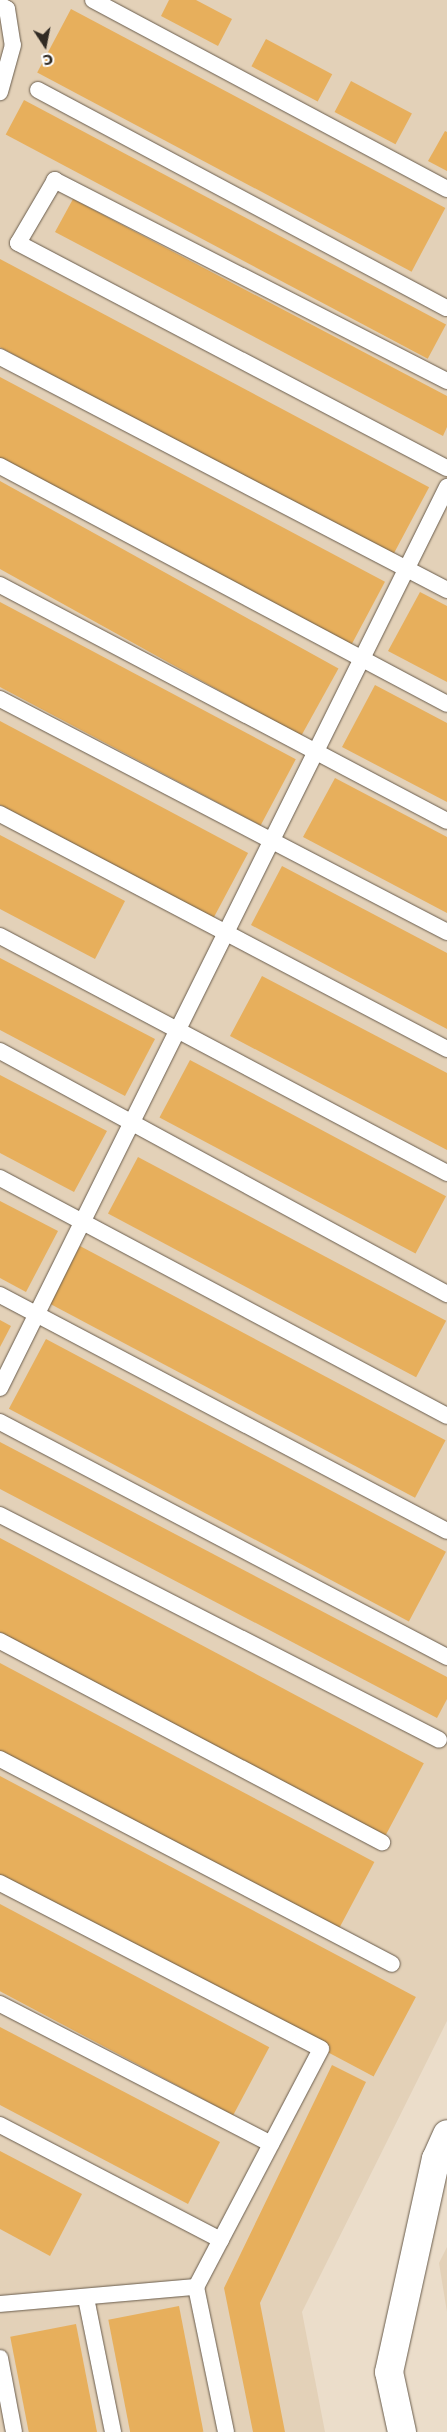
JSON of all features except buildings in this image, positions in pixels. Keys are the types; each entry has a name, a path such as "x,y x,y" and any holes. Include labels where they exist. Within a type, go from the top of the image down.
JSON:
{"street":[{"path":"402,2432 389,2372 436,2159 447,2134"}],"lane":[{"path":"93,0 447,189"},
{"path":"0,5 7,9 14,46 0,92"},
{"path":"38,90 447,308"},
{"path":"447,381 55,180 18,243 447,468"},
{"path":"0,357 447,590"},
{"path":"0,466 447,704"},
{"path":"0,1388 447,487"},
{"path":"0,585 447,821"},
{"path":"0,699 447,932"},
{"path":"0,814 226,931 447,1049"},
{"path":"0,936 177,1028 447,1173"},
{"path":"0,1051 447,1294"},
{"path":"0,1178 447,1416"},
{"path":"0,1295 447,1532"},
{"path":"0,1422 447,1657"},
{"path":"0,1515 439,1740"},
{"path":"0,1642 382,1842"},
{"path":"0,1759 392,1964"},
{"path":"0,1883 321,2049 196,2287 226,2432"},
{"path":"0,2004 271,2144"},
{"path":"0,2125 221,2240"},
{"path":"0,2304 196,2287"},
{"path":"86,2298 113,2432"},
{"path":"0,2358 14,2432"}],"shaded area":[{"path":"0,0 447,0 447,2021 302,2312 325,2432 0,2432"},
{"path":"447,2247 447,2312 439,2263"}]}
